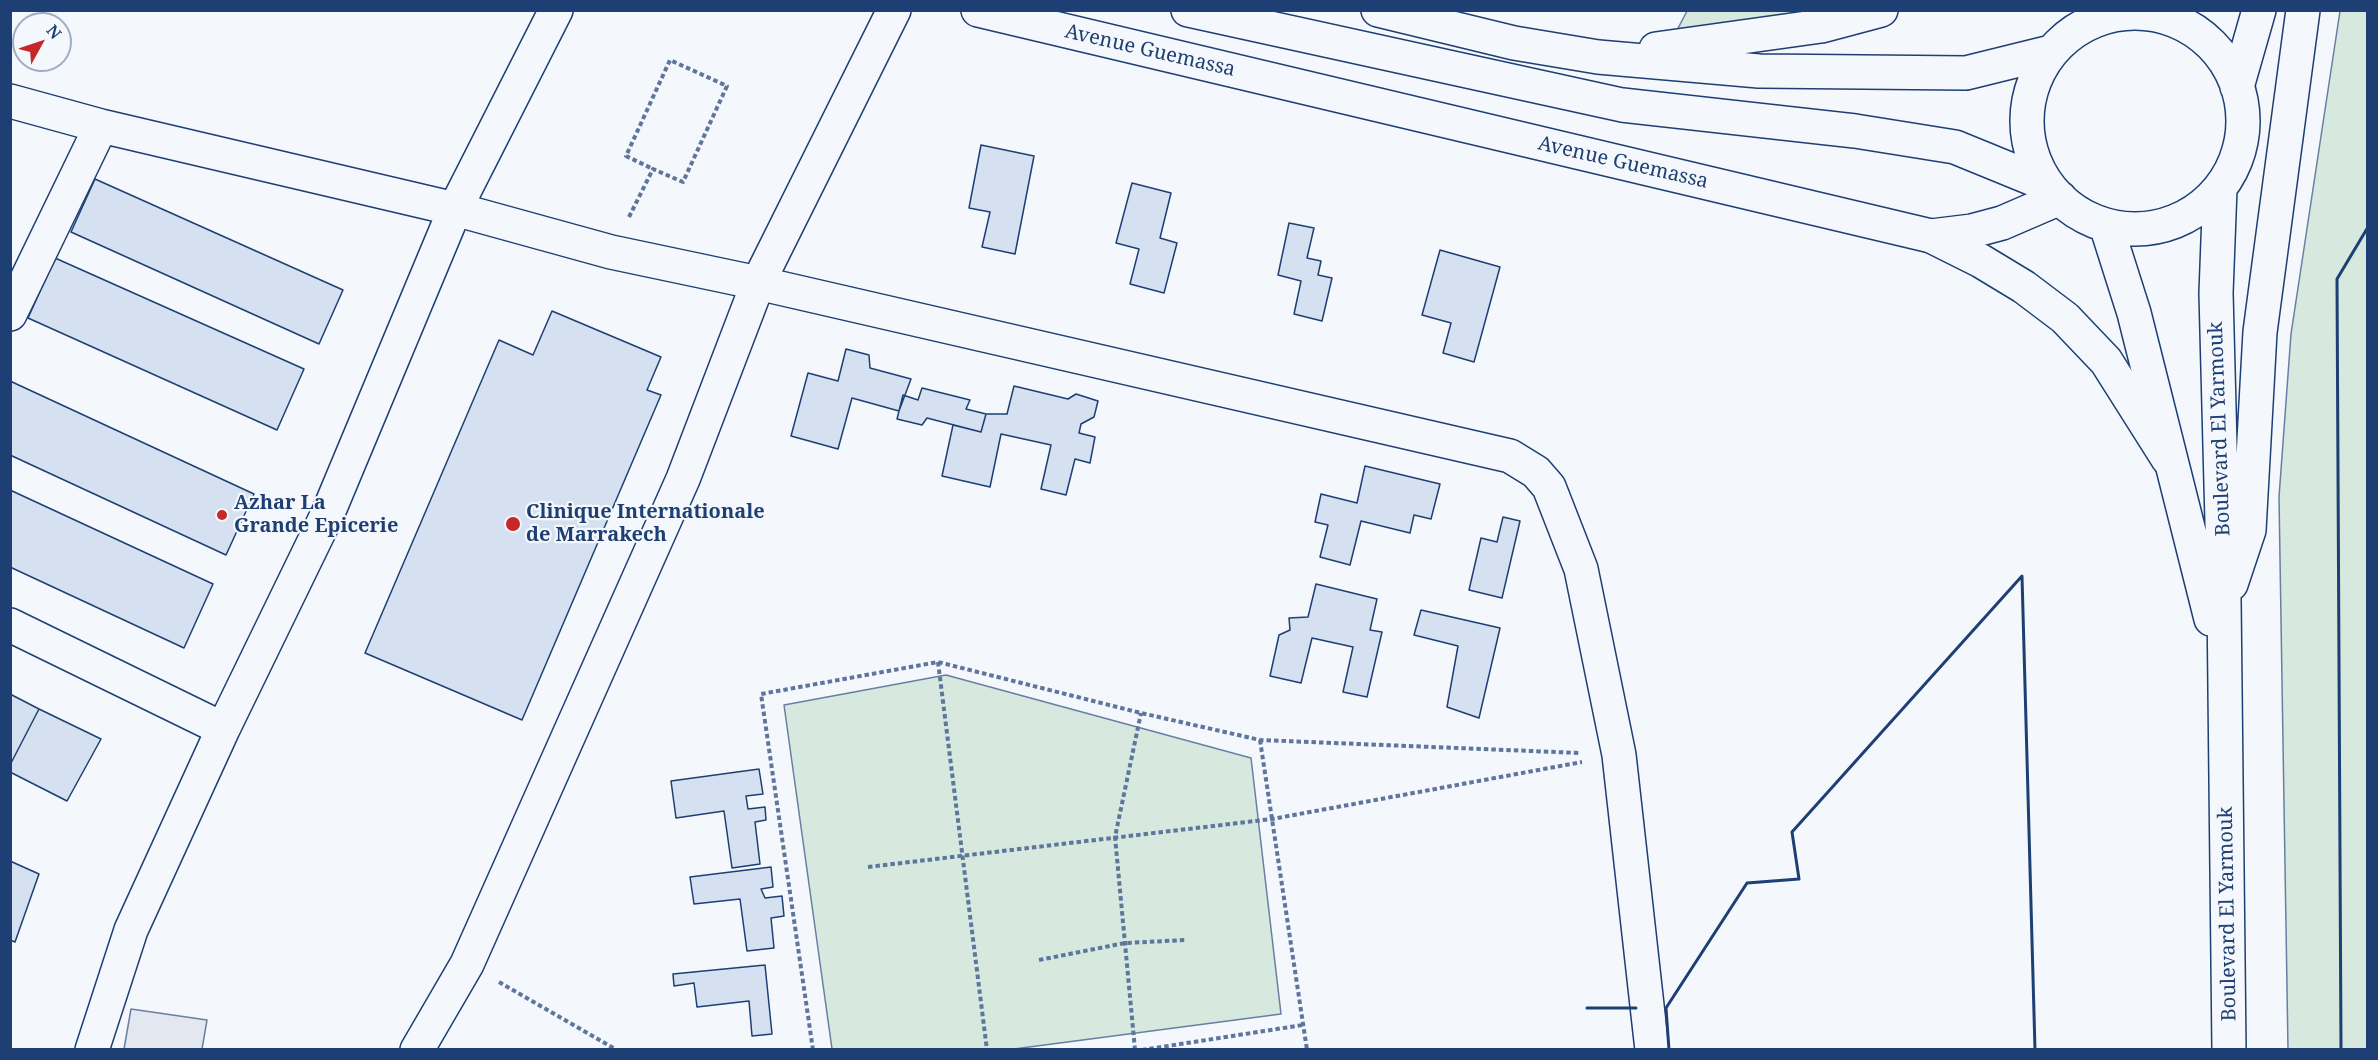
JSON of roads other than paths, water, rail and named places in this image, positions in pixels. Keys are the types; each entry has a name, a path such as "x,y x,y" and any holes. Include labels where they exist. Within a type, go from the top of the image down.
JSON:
{"street":[{"path":"92,1050 131,930 223,729 328,513 455,209 556,10"},
{"path":"417,1050 467,964 683,479 758,283 894,10"},
{"name":"Avenue Guemassa","path":"978,10 1931,236 1981,261 2024,287 2087,338 2106,361 2174,470"},
{"path":"1188,10 1622,105 1855,131 1955,147 2054,191 2081,215 2106,225 2142,229 2177,221 2207,202 2220,188 2229,173 2241,140 2243,122 2237,87 2230,70 2214,49 2195,31 2179,22 2145,13 2111,13 2077,28 2051,52 2039,69 2027,108 2030,148 2054,191"},
{"path":"1378,10 1514,43 1598,57 1759,71 1966,73 2051,52"},
{"path":"1598,57 1821,26 1881,10"},
{"path":"2237,87 2259,10"},
{"path":"2224,599 2249,530 2260,332 2303,10"},
{"path":"10,101 101,126 455,209 611,252 758,283 1510,456 1536,472 1550,487 1581,568 1619,755 1653,1050"},
{"path":"10,314 101,126"},
{"name":"Boulevard El Yarmouk","path":"2220,188 2216,293 2224,599 2229,1050"},
{"path":"1931,236 1972,231 2002,223 2054,191"},
{"name":"Boulevard El Yarmouk","path":"2106,225 2134,313 2224,671"},
{"path":"10,625 223,729"}],"place":[{"name":"Azhar La Grande Epicerie","path":"222,515"},
{"name":"Clinique Internationale de Marrakech","path":"513,524"}]}
